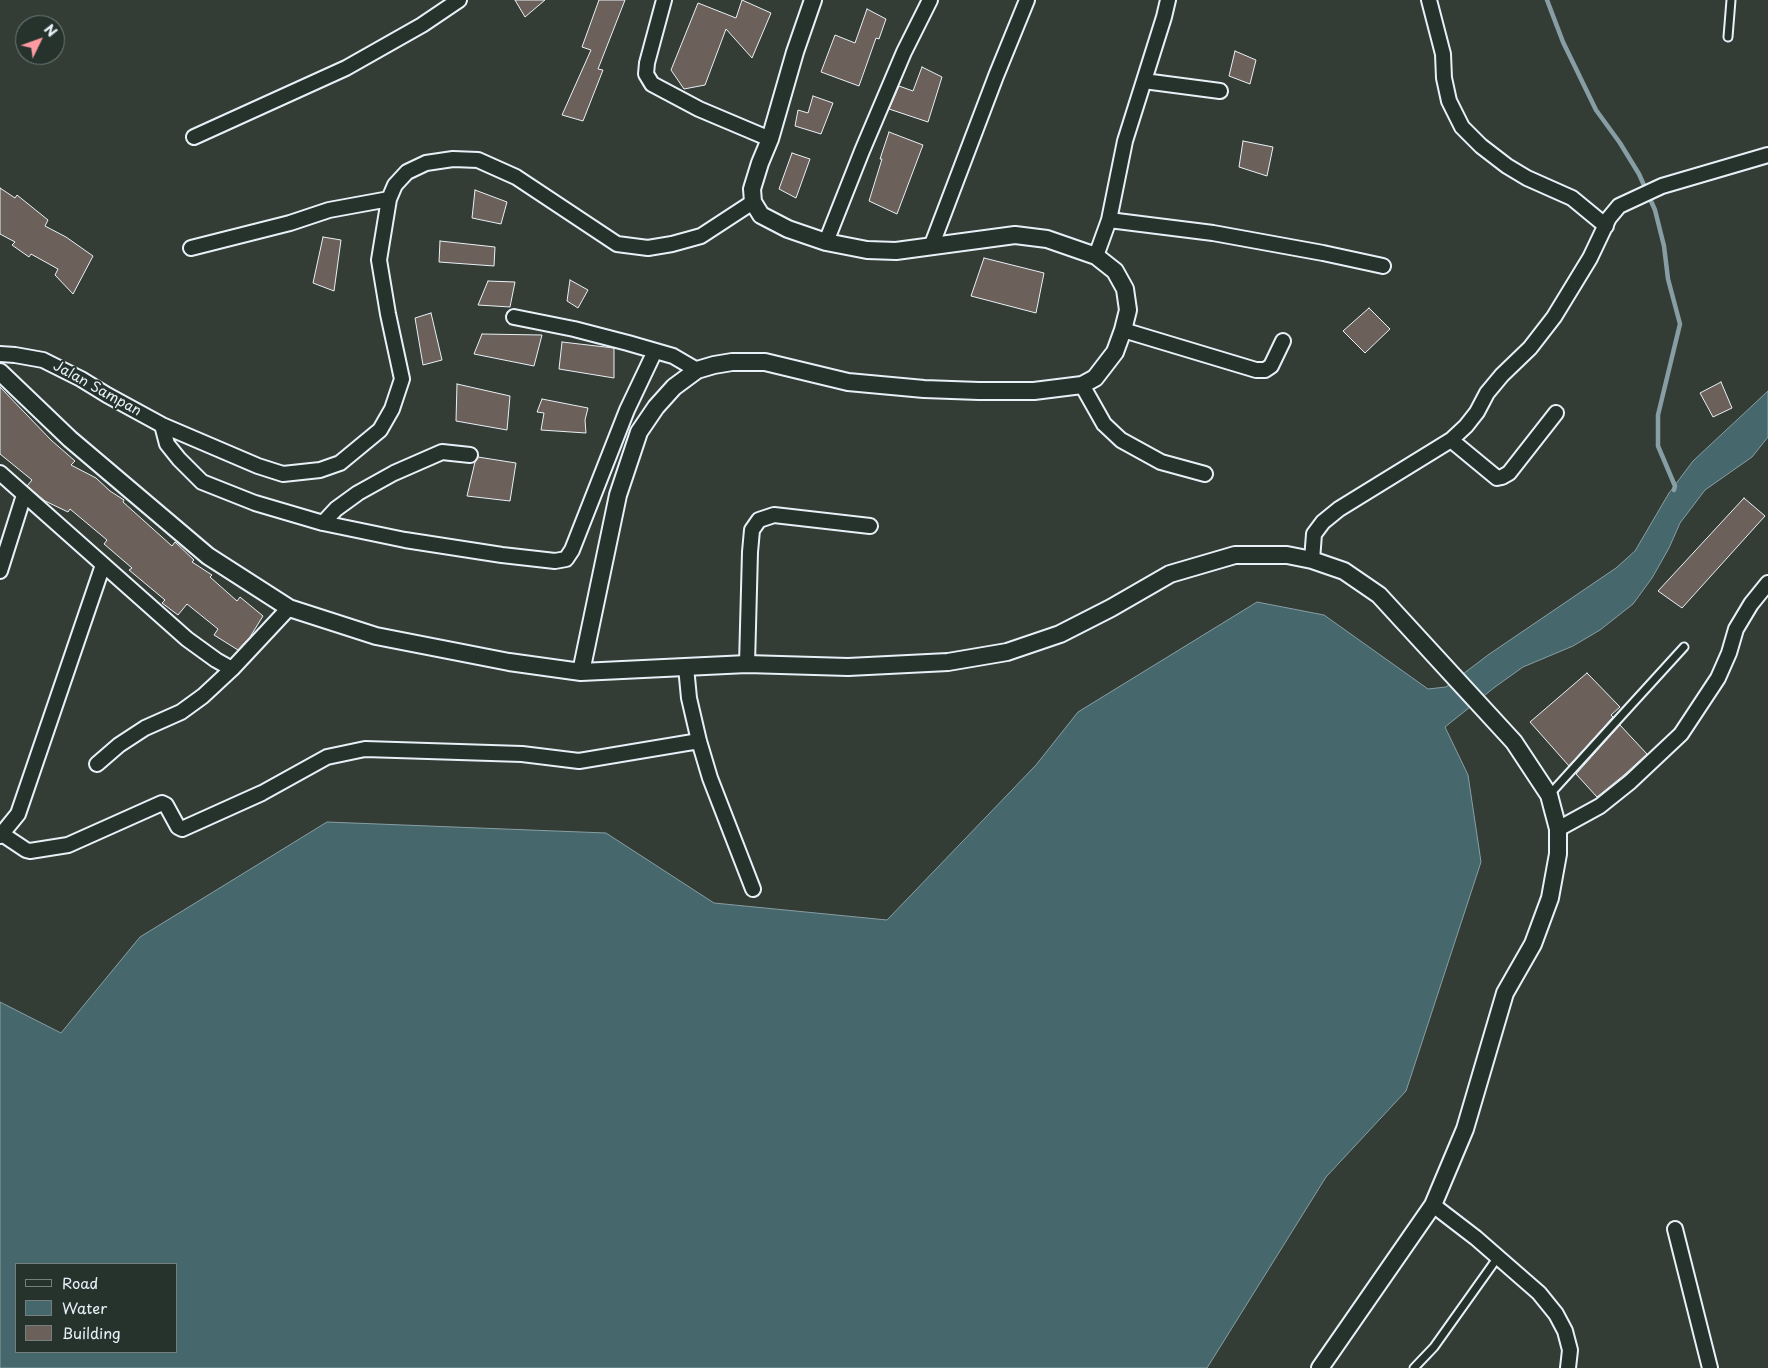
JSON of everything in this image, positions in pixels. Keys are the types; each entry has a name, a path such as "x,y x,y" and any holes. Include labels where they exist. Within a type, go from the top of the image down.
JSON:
{"street":[{"path":"194,136 346,68 422,25 459,0"},
{"path":"664,0 647,63 646,74 652,84 699,109 770,139"},
{"path":"581,672 618,495 639,432 656,407 674,387 697,370 732,362 765,362 848,382 979,392 1034,391 1082,385 1095,378 1115,352 1123,330 1128,310 1125,289 1115,272 1096,256 1047,239 1015,235 896,251 867,250 826,242 788,229 761,215 753,202 752,189 760,162 770,139 795,52 813,0"},
{"path":"826,242 904,52 930,0"},
{"path":"931,247 1027,0"},
{"path":"1096,256 1109,220 1125,141 1168,0"},
{"path":"1429,0 1443,54 1444,78 1449,101 1462,126 1481,146 1507,166 1527,178 1572,198 1606,226"},
{"path":"1144,81 1220,91"},
{"path":"1312,560 1314,534 1323,522 1339,509 1451,440 1466,426 1477,412 1487,393 1502,375 1530,348 1554,317 1590,258 1609,218 1618,206 1662,186 1768,155"},
{"path":"191,248 282,226 329,210 389,199 395,185 407,172 426,163 453,159 478,160 516,177 616,244 648,248 702,236 753,202"},
{"name":"Jalan Sampan","path":"0,354 43,360 162,425 258,466 283,474 320,470 340,464 380,430 392,409 402,379 379,260 389,199"},
{"path":"1109,220 1213,233 1383,266"},
{"path":"514,317 574,329 673,356 697,370"},
{"path":"1123,330 1256,370 1265,370 1271,366 1283,341"},
{"path":"162,425 167,444 202,482 255,503 322,523 405,540 555,561 566,559 572,550 627,410 655,351"},
{"path":"0,372 70,439 208,556 289,608 376,636 509,662 581,672 747,664 848,667 938,663 1007,652 1060,634 1111,608 1170,574 1235,555 1287,555 1312,560 1344,570 1380,595 1514,742 1549,794 1558,829 1558,854 1550,898 1533,944 1505,994 1465,1129 1433,1205 1320,1368"},
{"path":"1082,385 1104,424 1121,440 1161,462 1205,474"},
{"path":"1451,440 1497,478 1502,477 1509,473 1556,413"},
{"path":"322,523 336,509 358,493 394,473 442,452 470,454"},
{"path":"0,473 187,639 232,669"},
{"path":"0,571 24,495"},
{"path":"747,664 751,537 752,530 759,520 774,515 870,526"},
{"path":"103,565 18,814 1,835 26,850 68,845 162,803 166,805 178,827 182,829 262,794 327,757 365,749 522,754 579,761 699,741"},
{"path":"1558,829 1600,806 1630,782 1681,734 1718,678 1729,653 1736,629 1751,604 1768,583"},
{"path":"98,764 119,745 145,728 181,712 203,696 232,669 289,608"},
{"path":"686,667 689,698 710,778 753,889"},
{"path":"1433,1205 1498,1257 1539,1293 1556,1314 1565,1331 1570,1350 1568,1368"},
{"path":"1675,1229 1710,1368"}],"lane":[{"path":"1728,37 1731,0"},
{"path":"1549,794 1684,647"},
{"path":"1414,1368 1434,1347 1498,1257"}],"water":[{"path":"1768,391 1768,437 1752,457 1705,490 1680,523 1669,548 1652,578 1633,604 1600,630 1573,646 1523,667 1445,727 1468,775 1481,862 1406,1091 1326,1177 1207,1368 0,1368 0,1002 61,1033 140,937 327,822 606,833 714,903 887,920 1036,765 1078,712 1257,602 1324,615 1428,689 1446,687 1488,655 1616,568 1635,551 1669,493 1693,461"}],"building":[{"path":"515,0 545,0 525,17"},
{"path":"599,0 625,0 598,69 603,70 583,121 562,115 591,50 582,47"},
{"path":"742,0 771,13 752,58 726,29 705,85 684,89 671,70 698,3 736,18"},
{"path":"867,9 886,19 879,39 876,38 859,86 821,72 835,35 855,43"},
{"path":"1235,51 1256,60 1250,84 1229,76"},
{"path":"922,67 942,77 928,122 889,109 899,86 913,91"},
{"path":"813,96 833,103 821,134 795,126 798,110 808,113"},
{"path":"889,132 923,145 897,214 869,201"},
{"path":"1243,141 1273,147 1267,176 1239,167"},
{"path":"792,153 810,159 796,198 779,189"},
{"path":"0,188 15,198 17,195 48,220 45,226 66,237 93,256 73,294 55,275 58,269 31,254 29,257 12,245 15,242 0,234"},
{"path":"475,190 507,202 501,224 472,218"},
{"path":"323,237 341,240 334,291 313,283"},
{"path":"440,241 495,247 494,266 439,262"},
{"path":"984,258 1044,273 1036,313 971,296"},
{"path":"570,280 588,290 578,308 567,301"},
{"path":"488,281 515,282 510,307 478,305"},
{"path":"1369,308 1390,329 1365,353 1343,331"},
{"path":"431,313 442,360 423,365 415,318"},
{"path":"482,334 542,335 534,366 474,354"},
{"path":"562,342 614,348 614,378 559,369"},
{"path":"1721,382 1732,408 1713,417 1700,393"},
{"path":"457,384 510,396 507,430 456,421"},
{"path":"0,387 51,440 75,461 71,465 96,478 110,491 124,500 123,502 172,546 175,542 194,560 192,562 212,575 210,577 237,601 240,597 263,616 250,637 238,650 214,635 218,629 187,604 178,615 162,603 165,600 129,570 132,568 104,544 107,540 70,509 68,512 45,501 27,486 32,480 0,454"},
{"path":"542,399 588,408 585,420 586,433 541,430 544,413 537,412"},
{"path":"478,457 516,463 510,501 467,496 475,462"},
{"path":"1744,498 1765,516 1682,608 1658,591"},
{"path":"1587,673 1620,707 1611,715 1613,717 1569,766 1530,722"},
{"path":"1620,725 1647,754 1597,797 1576,774"}],"waterway":[{"path":"1547,0 1563,42 1596,110 1620,143 1639,174 1655,210 1664,246 1668,279 1680,324 1658,415 1658,446 1675,486 1674,490"}]}
